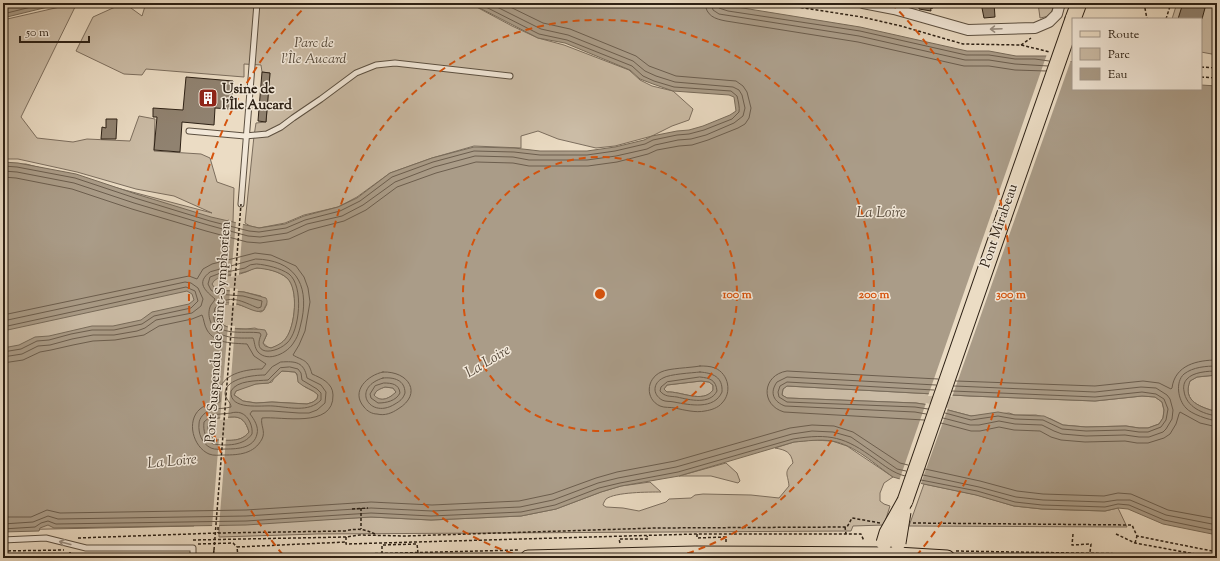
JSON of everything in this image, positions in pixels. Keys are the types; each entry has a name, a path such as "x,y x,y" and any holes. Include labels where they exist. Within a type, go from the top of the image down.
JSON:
{"main road":[{"name":"Pont Mirabeau","path":"1073,18 1079,3"},
{"name":"Pont Mirabeau","path":"890,552 888,533 905,501 1072,22"},
{"path":"528,558 623,553 695,556 890,552 950,555"}],"street":[{"path":"863,3 894,9 968,30 1035,28 1049,22 1057,14 1060,3"}],"lane":[{"path":"241,204 245,136 257,3"},
{"path":"189,131 245,136 267,134 281,127 356,74 376,65 395,63 510,76"},
{"path":"3,540 46,538 70,548 193,548 193,558"}],"path":[{"path":"771,3 862,17 901,26 964,44 1021,45 1051,52"},
{"path":"1144,3 1147,18"},
{"path":"1166,18 1171,3"},
{"path":"1202,67 1217,68"},
{"path":"1202,77 1217,78"},
{"name":"Pont Suspendu de Saint-Symphorien","path":"213,558 241,204"},
{"path":"361,508 362,528"},
{"path":"352,509 368,508"},
{"path":"237,547 346,542 346,544 396,539 405,536 656,528 847,526 852,518 887,523"},
{"path":"910,523 1132,525 1137,536 1135,543"},
{"path":"845,526 846,534"},
{"path":"218,527 219,539"},
{"path":"56,550 70,548 74,539 105,536 346,531 362,528 367,529 377,535"},
{"path":"207,533 207,540"},
{"path":"697,534 697,538 726,537 726,544"},
{"path":"382,554 382,545 405,542 697,534 861,534 864,541"},
{"path":"1073,534 1072,544 1091,544 1090,552"},
{"path":"1116,534 1135,543 1217,558"},
{"path":"189,540 377,535 396,539 400,543 417,544 418,553"},
{"path":"405,536 405,542"},
{"path":"623,553 620,539 648,539 648,536"},
{"path":"1137,536 1217,552"},
{"path":"346,537 346,542"},
{"path":"199,544 233,543 237,547 238,558 200,558"},
{"path":"3,551 53,549 56,551 70,551 70,558"},
{"path":"950,555 1090,552 1134,554 1159,558"},
{"path":"115,558 193,558"}],"green space":[{"path":"77,3 21,117 37,138 73,142 87,139 130,141 139,116 155,119 154,151 201,154 210,158 217,182 234,188 233,222 228,220 222,277 240,274 255,268 262,268 281,274 291,283 294,298 294,316 287,337 276,346 269,348 263,343 267,334 255,328 229,328 220,323 217,316 194,526 3,530 3,165 26,164 212,213 174,196 136,189 77,172 18,159 3,159 3,20","holes":["221,290 244,292 261,296 267,304 264,310 261,312 233,304 228,304 218,310"]},
{"name":"Parc de l'Île Aucard","path":"124,3 142,16 146,3 469,3 538,38 564,45 629,70 640,80 652,86 673,91 693,109 689,120 672,126 652,136 615,146 596,148 558,139 538,131 521,136 521,148 474,146 432,158 390,173 357,197 338,207 304,215 285,223 259,228 245,223 256,123 266,122 270,73 262,72 261,65 244,64 244,77 146,69 142,75 124,74 76,51 93,17"},
{"path":"1038,3 1054,3 1049,15 1040,18"},
{"path":"1177,3 1217,3 1217,55 1202,52 1202,18 1172,18"},
{"path":"282,371 295,372 305,387 318,395 317,399 307,404 272,402 256,403 243,401 234,395 236,391 248,386 272,382 274,378"},
{"path":"1217,375 1217,412 1199,406 1194,402 1191,399 1188,388 1190,381 1197,377"},
{"path":"701,381 709,382 713,385 713,390 704,396 698,397 667,392 664,389 667,385"},
{"path":"787,386 1095,401 1142,396 1155,397 1162,402 1164,410 1163,418 1159,424 1148,428 1126,426 1086,427 1063,425 1051,419 1036,415 1015,415 1009,413 971,416 916,403 787,398 782,395 783,389"},
{"path":"385,387 393,388 396,392 385,399 380,399 374,396 378,390"},
{"path":"235,417 243,420 246,425 249,432 246,436 229,440 215,440 211,437 208,425 212,420 216,418"},
{"path":"813,440 832,441 847,446 893,477 884,483 880,493 880,501 890,506 884,525 853,526 851,531 317,534 219,537 219,525 371,517 431,520 521,516 556,509 621,486 650,482 661,492 617,495 606,499 603,505 606,507 639,511 666,502 669,499 691,498 695,495 703,494 751,495 779,498 789,486 787,472 793,463 791,456 787,452 775,448 794,442"},
{"path":"726,463 737,473 740,481 738,483 711,476 679,476"},
{"path":"924,484 977,495 1014,506 1042,509 1105,511 1118,508 1127,527 909,526"}],"water":[{"path":"3,3 64,3 3,18"},
{"name":"La Loire","path":"470,3 712,3 860,27 967,51 989,51 1016,56 1046,56 1072,62 1072,90 1202,90 1202,85 1217,86 1217,375 1197,377 1190,381 1188,388 1191,399 1194,402 1199,406 1217,412 1217,535 1163,524 1128,509 1118,508 1105,511 1042,509 1014,506 976,495 900,479 893,477 849,446 822,440 794,442 679,476 621,486 556,509 521,516 431,520 371,517 246,525 54,528 48,525 40,528 39,531 3,532 3,348 19,345 35,337 49,336 92,326 113,326 141,320 152,312 189,304 194,300 192,294 187,291 3,331 3,162 18,163 76,174 211,217 259,228 285,224 304,216 338,207 357,198 390,173 432,158 474,147 514,148 540,151 587,151 615,147 644,140 652,136 689,130 703,126 736,111 734,97 729,95 673,91 640,79 630,70 565,43 538,38","holes":["257,268 273,271 284,276 291,283 293,290 294,308 292,325 286,338 271,348 265,346 263,343 267,334 265,330 230,328 220,323 218,314 221,307 226,303 238,304 251,310 262,311 267,303 266,298 244,292 218,290 212,284 218,278","282,371 295,372 297,374 298,382 314,391 318,395 317,399 307,404 272,402 256,403 243,401 234,395 236,391 256,384 269,383","701,381 709,382 713,385 713,390 709,394 698,397 667,392 664,389 667,385","787,386 1095,401 1142,396 1155,397 1162,402 1164,410 1163,418 1159,424 1148,428 1126,426 1086,427 1063,425 1044,416 1015,415 998,412 971,416 916,403 787,398 782,395 783,389","385,387 393,388 396,392 385,399 380,399 374,395 377,391","235,417 243,420 245,423 249,432 246,436 229,440 215,440 211,437 208,431 208,425 212,420 216,418"]}],"pier":[{"path":"1047,54 1071,60 952,397 928,396"},
{"path":"236,221 243,223 239,275 231,277"},
{"path":"230,288 238,289 236,306 229,305"},
{"path":"228,325 235,326 228,419 220,420"},
{"path":"926,403 948,408 920,486 899,481"},
{"path":"219,438 226,438 219,527 212,527"}],"building":[{"path":"930,3 931,11 919,9 919,4"},
{"path":"981,3 994,3 995,17 984,18"},
{"path":"1183,3 1205,8 1202,19 1178,18"},
{"path":"262,72 270,73 266,122 258,121"},
{"path":"186,77 233,81 231,109 215,108 214,125 182,122 180,152 154,150 157,117 153,117 153,108 183,110"},
{"path":"106,119 117,119 116,139 101,139 102,127 106,128"}],"place":[{"name":"Usine de l'Île Aucard","path":"208,98"}]}
